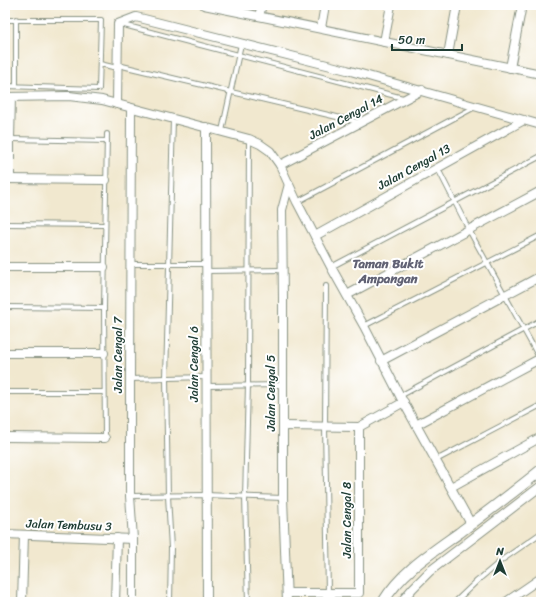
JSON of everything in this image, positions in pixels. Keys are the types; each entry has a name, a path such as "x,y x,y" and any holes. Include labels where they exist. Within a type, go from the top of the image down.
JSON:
{"street":[{"path":"204,5 541,74"},
{"path":"259,16 262,5"},
{"path":"321,28 325,5"},
{"path":"384,42 391,5"},
{"path":"448,56 457,5"},
{"path":"510,68 522,5"},
{"path":"117,104 118,24 136,17 422,90 541,125"},
{"name":"Jalan Cengal 14","path":"280,165 422,90"},
{"path":"106,180 7,179 10,139 8,97 69,96 102,100 131,109 222,131 248,139 260,144 270,151 280,165 297,202 331,267 471,524"},
{"name":"Jalan Cengal 7","path":"131,109 130,496 133,539 133,602"},
{"name":"Jalan Cengal 13","path":"315,236 524,120"},
{"name":"Jalan Cengal 6","path":"206,127 207,602"},
{"name":"Jalan Cengal 5","path":"287,602 283,498 284,426 282,210 289,184"},
{"path":"347,295 541,191"},
{"path":"5,267 104,267"},
{"path":"382,361 541,276"},
{"path":"5,352 104,353"},
{"path":"416,425 541,359"},
{"path":"284,426 359,427 402,399"},
{"name":"Jalan Cengal 8","path":"287,593 359,593 359,427"},
{"path":"5,437 105,438"},
{"path":"451,487 541,437"},
{"path":"383,602 391,589 414,566 512,494 541,470"},
{"path":"401,602 430,571 541,486"},
{"name":"Jalan Tembusu 3","path":"5,534 133,539"},
{"path":"22,602 24,535"},
{"path":"115,602 117,538"},
{"path":"506,602 541,578"}],"lane":[{"path":"5,20 101,20 99,90 5,86"},
{"path":"16,20 16,86"},
{"path":"118,24 406,99"},
{"path":"222,131 241,43"},
{"path":"100,64 117,66 230,91 361,123"},
{"path":"297,202 477,106"},
{"path":"170,602 171,548 168,496 166,378 173,119"},
{"path":"105,438 104,267 107,134"},
{"path":"10,139 107,141"},
{"path":"248,139 248,385 245,498 248,602"},
{"path":"331,267 541,156"},
{"path":"437,167 469,230 541,359"},
{"path":"5,224 105,225"},
{"path":"364,326 541,235"},
{"path":"130,264 169,263 247,270 283,270"},
{"path":"326,286 325,427 328,593"},
{"path":"5,307 104,308"},
{"path":"402,399 541,320"},
{"path":"130,379 206,377"},
{"path":"206,386 283,385"},
{"path":"5,392 104,392"},
{"path":"436,460 541,404"},
{"path":"130,496 206,495 245,498 283,498"},
{"path":"455,602 502,560 541,533"}],"green space":[{"path":"298,599 360,601 360,602 298,602"}],"district":[{"name":"Taman Bukit Ampangan","path":"388,270"}]}
